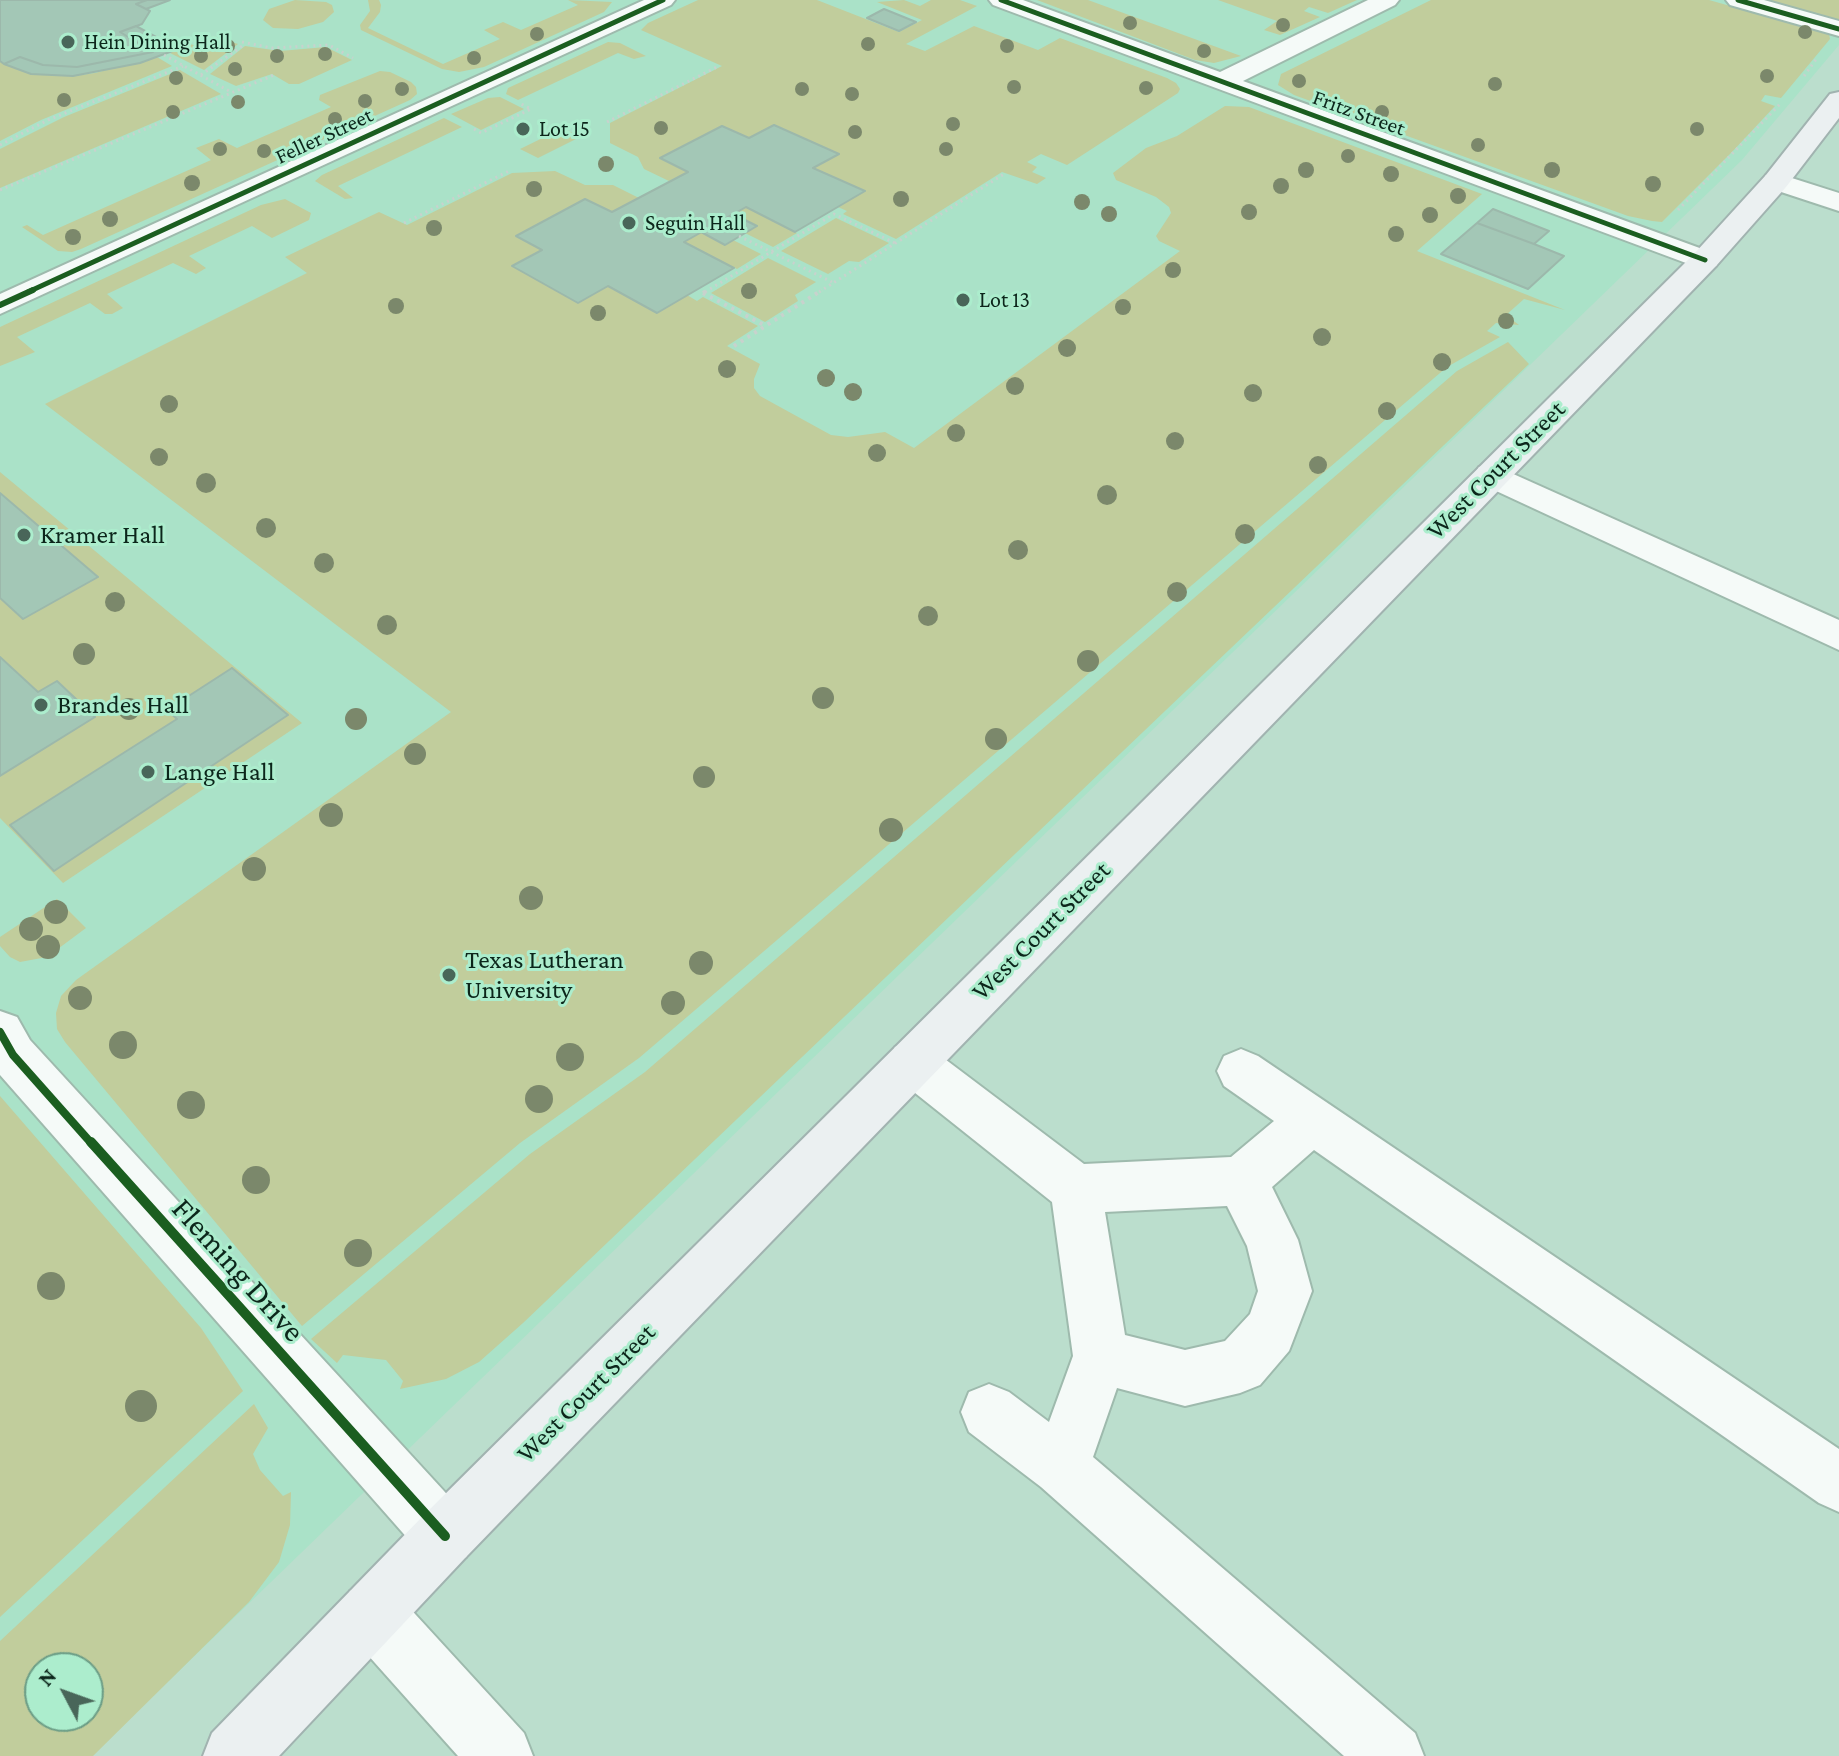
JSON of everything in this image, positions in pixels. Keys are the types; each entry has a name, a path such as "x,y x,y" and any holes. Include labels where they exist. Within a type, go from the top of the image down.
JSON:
{"main road":[{"name":"West Court Street","path":"235,1756 445,1536 1705,260 1776,181 1839,100"}],"street":[{"name":"Fritz Street","path":"1001,0 1705,260"},
{"path":"1220,82 1387,0"},
{"path":"1738,0 1839,29"},
{"name":"Feller Street","path":"0,305 659,1"},
{"path":"1776,181 1839,202"},
{"path":"1491,475 1839,636"},
{"name":"Fleming Drive","path":"0,1032 13,1055 445,1536"},
{"path":"912,1062 1076,1189 1241,1181 1312,1120"},
{"path":"1241,1071 1837,1476"},
{"path":"1101,1356 1185,1378 1240,1365 1270,1332 1285,1291 1272,1240 1241,1181"},
{"path":"1061,1467 1101,1356 1076,1189"},
{"path":"989,1412 1061,1467 1392,1756"},
{"path":"372,1613 501,1756"}],"path":[{"path":"201,75 243,43 272,48 329,45 353,58"},
{"path":"1799,82 1824,50"},
{"path":"164,55 232,92"},
{"path":"0,145 48,120 183,66"},
{"path":"607,122 719,66"},
{"path":"0,190 274,75"},
{"path":"1677,212 1790,92"},
{"path":"404,223 509,171"},
{"path":"734,346 1004,174"},
{"path":"765,326 703,293 834,214 896,243"},
{"path":"739,236 833,283"}],"shaded area":[{"name":"Texas Lutheran University","path":"0,0 1839,0 1839,45 1742,160 91,1756 0,1756"},
{"path":"295,0 326,2 332,5 334,12 323,22 298,29 273,28 263,20 269,9"},
{"path":"368,0 379,0 381,5 380,12 368,28 443,64 500,39 484,30 503,22 521,30 578,5 568,0 612,2 604,12 484,67 459,72 442,69 361,30 360,25 370,11"},
{"path":"698,0 817,0 899,32 922,20 877,2 904,0 920,6 931,0 960,0 977,6 906,44 925,51 974,26 1038,50 1060,38 1167,78 1180,89 1067,165 1041,154 1027,162 1037,167 1032,172 1046,178 1037,184 1002,172 896,239 843,214 847,211 838,207 864,191 813,168 838,153 774,125 749,138 661,158 688,172 669,181 644,169 638,157 610,143 610,123 722,66 641,30 648,23"},
{"path":"1037,0 1088,0 1241,56 1214,63 1195,60"},
{"path":"1218,0 1357,0 1328,13 1309,7 1304,11 1320,17 1280,35 1264,30 1277,21"},
{"path":"1431,0 1709,0 1829,34 1830,39 1781,98 1765,95 1761,101 1775,106 1662,222 1628,216 1294,95 1278,85 1281,74"},
{"path":"1767,0 1839,0 1839,20 1837,20"},
{"path":"213,36 238,44 204,70 170,53 190,44 197,46"},
{"path":"608,42 620,43 646,56 634,59 618,53 518,100 506,94 508,88"},
{"path":"245,46 280,51 326,47 352,60 299,84 289,84 272,74 236,86 210,74"},
{"path":"157,57 172,66 41,120 0,141 0,61 31,74 74,76"},
{"path":"180,70 221,94 0,188 0,149 64,117"},
{"path":"380,71 390,72 411,82 417,94 410,100 81,249 58,251 22,227 27,225 43,235 211,160 196,148 219,139 237,148 331,107 319,100 320,95"},
{"path":"500,97 524,109 481,130 451,114 488,98"},
{"path":"1225,106 1249,107 1482,194 1417,251 1565,310 1524,299 1506,315 1519,325 1496,323 1487,331 1500,337 1447,367 639,1058 520,1143 302,1326 65,1042 57,1029 56,1013 61,996 76,980 451,712 45,404 307,273 285,257 379,212 407,225 512,173 555,171 585,185 613,185 639,198 612,212 585,199 517,235 542,250 513,266 578,303 608,286 657,313 687,295 697,301 703,297 758,326 727,346 760,364 754,388 760,396 831,435 848,437 885,432 914,448 1180,251 1159,241 1156,236 1171,213 1169,207 1156,197 1116,180 1113,173 1146,148 1177,136"},
{"path":"444,118 462,127 338,186 353,198 345,199 315,181 322,175"},
{"path":"563,128 580,137 538,158 520,149"},
{"path":"285,199 311,213 309,220 272,238 252,226 189,256 206,268 196,274 173,263 107,294 123,308 105,314 90,303 17,337 35,352 0,366 0,327 261,205"},
{"path":"746,207 797,233 773,247 745,233 733,214"},
{"path":"836,218 889,243 859,262 849,261 828,274 781,251"},
{"path":"701,232 724,244 733,240 761,254 737,269 684,242"},
{"path":"768,258 816,282 795,295 798,301 765,322 711,293"},
{"path":"1508,342 1529,364 479,1362 446,1379 400,1389 403,1381 386,1360 343,1355 337,1363 311,1339 530,1154 645,1072 1457,371"},
{"path":"0,472 302,723 63,883 0,818 0,776 38,692 0,657 0,598 23,619 97,576 0,493","holes":["232,669 288,715 54,871 10,826 177,719 167,709"]},
{"path":"57,899 86,928 47,957 20,962 10,957 0,946 0,937"},
{"path":"0,1096 201,1328 243,1391 0,1617"},
{"path":"254,1404 268,1428 253,1454 260,1470 283,1496 291,1492 290,1525 279,1562 249,1602 93,1756 0,1756 0,1641"}],"building":[{"name":"Hein Dining Hall","path":"0,0 147,0 136,4 150,11 142,24 120,32 153,52 77,67 43,65 20,57 4,64 0,61"},
{"path":"147,0 170,0 146,9 136,4"},
{"path":"884,9 916,22 899,31 867,18"},
{"path":"136,26 178,49 140,63 73,76 31,74 4,64 20,57 43,65 77,67 153,52 120,32"},
{"name":"Seguin Hall","path":"774,125 839,154 813,168 865,191 795,232 746,207 684,242 734,268 657,313 608,286 578,303 512,266 542,250 516,236 585,199 612,212 688,172 660,158 722,126 749,138"},
{"path":"1493,209 1549,231 1534,244 1477,223"},
{"path":"733,214 757,226 725,245 701,232"},
{"path":"1477,223 1564,256 1528,289 1441,254"},
{"name":"Kramer Hall","path":"0,493 98,577 23,619 0,598"},
{"name":"Brandes Hall","path":"0,657 38,692 57,681 95,717 0,776"},
{"name":"Lange Hall","path":"232,668 288,715 54,871 10,825 177,719 167,710"}],"cycle path":[{"path":"0,305 663,0"},
{"path":"1001,0 1705,260"},
{"path":"1738,0 1839,29"},
{"path":"0,1032 13,1055 445,1536"}],"place":[{"name":"Hein Dining Hall","path":"68,42"},
{"name":"Lot 15","path":"523,129"},
{"name":"Seguin Hall","path":"629,223"},
{"name":"Lot 13","path":"963,300"},
{"name":"Kramer Hall","path":"24,535"},
{"name":"Brandes Hall","path":"41,705"},
{"name":"Lange Hall","path":"148,772"},
{"name":"Texas Lutheran University","path":"449,975"}]}
